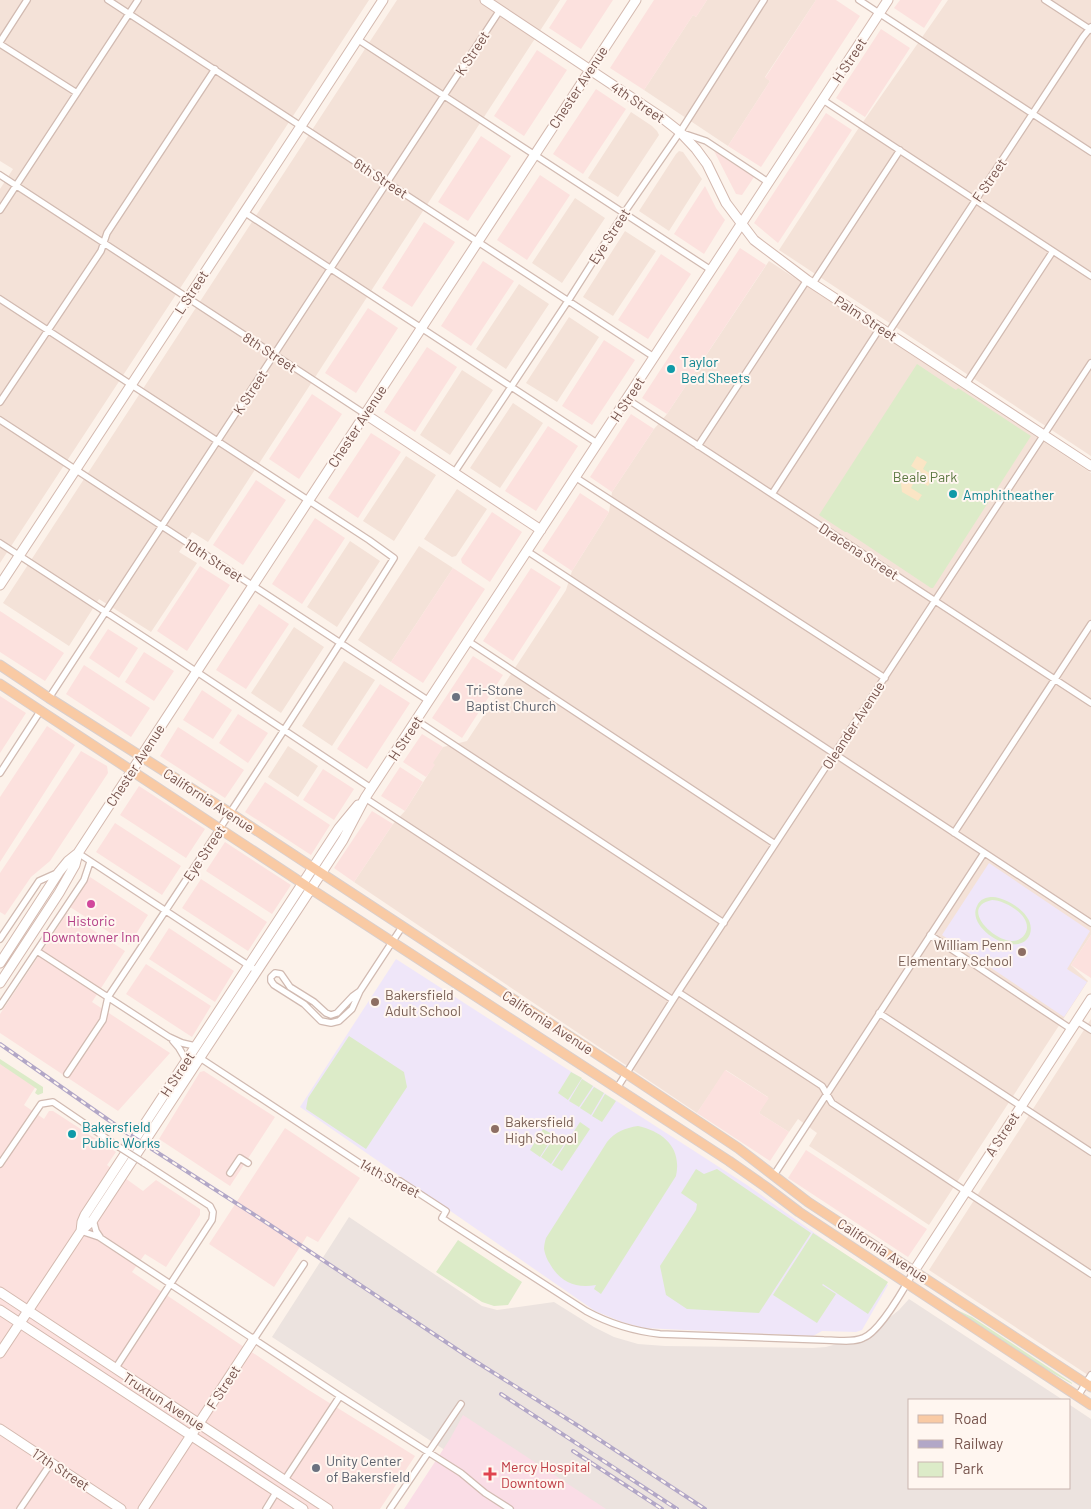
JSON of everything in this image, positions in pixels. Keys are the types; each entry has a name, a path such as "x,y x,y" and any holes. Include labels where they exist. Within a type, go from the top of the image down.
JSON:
{"main road":[{"name":"California Avenue","path":"0,665 230,813 627,1074 738,1148 808,1202 1088,1385"},
{"name":"California Avenue","path":"0,684 310,889 729,1161 799,1212 1091,1405"}],"street":[{"path":"27,0 0,43 77,93"},
{"name":"6th Street","path":"108,0 654,357"},
{"path":"0,210 138,0"},
{"name":"L Street","path":"0,585 302,126 382,0"},
{"name":"4th Street","path":"484,0 680,132 706,141 768,182"},
{"name":"Chester Avenue","path":"0,962 59,872 78,853 636,0"},
{"name":"Eye Street","path":"454,473 680,132 764,0"},
{"path":"859,0 1091,152"},
{"name":"H Street","path":"0,1354 81,1231 93,1220 343,840 371,788 888,0"},
{"path":"1045,0 1090,29"},
{"name":"K Street","path":"49,698 500,10"},
{"name":"F Street","path":"772,494 976,200 1090,29"},
{"path":"357,38 711,270"},
{"path":"0,402 100,251 107,233 215,69"},
{"path":"823,100 1091,276"},
{"name":"Palm Street","path":"680,132 707,164 726,203 754,240 761,246 810,281 1091,466"},
{"path":"698,446 900,150"},
{"name":"8th Street","path":"0,175 541,530"},
{"path":"244,212 597,444"},
{"path":"966,384 1053,251"},
{"path":"0,299 308,500"},
{"name":"Oleander Avenue","path":"617,1088 1091,363"},
{"name":"Dracena Street","path":"627,399 1091,704"},
{"name":"10th Street","path":"0,420 429,701"},
{"path":"575,478 885,678"},
{"name":"Eye Street","path":"67,1074 103,1020 108,997 341,643 394,558 308,500"},
{"path":"0,543 371,788"},
{"path":"527,551 1091,923"},
{"path":"954,833 1091,624"},
{"path":"468,641 776,844"},
{"path":"0,773 41,710"},
{"path":"416,720 724,923"},
{"path":"365,798 673,1000"},
{"name":"H Street","path":"81,1231 85,1215 217,1011 344,820 365,798"},
{"path":"78,853 257,971"},
{"name":"Chester Avenue","path":"0,983 59,893 75,865 78,853"},
{"path":"774,1175 984,853"},
{"path":"0,1006 84,880 90,862"},
{"path":"0,939 3,928 39,881 59,872"},
{"path":"360,991 337,1013 331,1015 290,987 281,974 275,973 271,977 274,985 304,1004 318,1019 327,1023 338,1021 349,1013 360,991 402,927"},
{"path":"930,935 1074,1024 1091,1030"},
{"path":"37,951 169,1038 179,1048 186,1060"},
{"path":"678,992 822,1086 832,1104 1091,1274"},
{"name":"A Street","path":"914,1271 1091,999"},
{"path":"200,1058 199,1049 212,1027 217,1011"},
{"path":"879,1013 1091,1152"},
{"path":"169,1038 195,1046"},
{"name":"14th Street","path":"200,1058 367,1168 386,1179 400,1181 446,1211 442,1218 586,1312 622,1327 660,1334 824,1340 863,1338 875,1331 907,1283"},
{"path":"0,1164 41,1104 53,1102 210,1206 214,1212 212,1220 115,1369"},
{"path":"230,1172 240,1158 248,1163"},
{"path":"93,1220 96,1231 104,1240"},
{"path":"81,1231 93,1234 104,1240 340,1396 467,1477 510,1509"},
{"name":"F Street","path":"143,1509 304,1264"},
{"path":"907,1283 914,1271"},
{"name":"Truxtun Avenue","path":"0,1292 328,1509"},
{"name":"Truxtun Avenue","path":"0,1310 303,1509"},
{"path":"1078,1396 1088,1385 1091,1375"},
{"path":"284,1481 340,1396"},
{"path":"390,1509 460,1404"},
{"name":"17th Street","path":"0,1429 122,1509"},
{"path":"20,1509 51,1463"},
{"path":"266,1509 277,1491"}],"shaded area":[{"path":"0,0 369,0 0,563 0,189 13,169 0,161"},
{"path":"397,0 560,0 208,542 192,532 179,552 197,563 151,632 99,599 69,646 3,603"},
{"path":"567,0 613,0 581,49 549,28"},
{"path":"654,0 707,0 696,17 693,15 644,90 610,68"},
{"path":"707,0 816,0 765,77 770,81 728,146 644,90 693,15 696,17"},
{"path":"816,0 836,0 860,16 761,167 728,146 770,81 765,78"},
{"path":"900,0 942,0 924,28 894,8"},
{"path":"948,0 1091,0 1091,456 779,250 856,132"},
{"path":"881,29 910,48 865,117 836,98"},
{"path":"537,50 567,70 524,136 494,116"},
{"path":"596,89 626,109 583,174 553,154"},
{"path":"631,112 652,126 659,135 618,197 588,178"},
{"path":"826,113 852,130 778,243 754,223"},
{"path":"481,136 511,156 468,221 438,202"},
{"path":"679,151 683,152 702,179 669,231 639,211"},
{"path":"714,151 754,177 742,195 736,194"},
{"path":"540,175 570,195 527,260 497,240"},
{"path":"705,186 716,208 725,220 704,254 674,234"},
{"path":"575,198 605,218 562,283 532,263"},
{"path":"424,222 455,242 412,307 382,288"},
{"path":"625,231 656,251 613,316 583,297"},
{"path":"740,248 766,265 667,414 642,398"},
{"path":"661,254 691,274 648,339 618,320"},
{"path":"483,261 514,281 471,346 441,326"},
{"path":"769,261 1091,473 1091,935 1071,965 1088,981 929,1225 809,1146 817,1133 798,1119 789,1132 759,1113 768,1097 726,1070 697,1113 354,882 393,824 405,811 443,747 467,741 566,590 572,571 609,512 612,492 654,429 667,414"},
{"path":"519,284 549,304 506,369 476,349"},
{"path":"368,308 398,328 356,393 325,373"},
{"path":"569,317 599,337 557,402 526,383"},
{"path":"604,340 635,360 592,425 562,406"},
{"path":"427,347 457,367 415,432 384,412"},
{"path":"462,370 493,390 450,455 420,435"},
{"path":"312,394 342,414 299,479 269,459"},
{"path":"513,403 543,423 500,488 470,468"},
{"path":"631,414 654,429 612,492 590,477"},
{"path":"548,426 578,446 536,511 505,491"},
{"path":"371,433 401,452 358,518 328,498"},
{"path":"406,456 436,475 394,541 363,521"},
{"path":"256,480 286,500 243,565 213,545"},
{"path":"457,489 487,509 456,556 452,557 424,539"},
{"path":"580,493 609,512 572,571 542,551"},
{"path":"492,512 522,532 490,582 462,563 461,559"},
{"path":"315,518 345,538 302,604 272,584"},
{"path":"350,541 380,561 337,627 307,607"},
{"path":"419,546 453,568 391,662 358,640"},
{"path":"200,566 230,585 187,651 157,631"},
{"path":"453,568 485,589 423,683 391,662"},
{"path":"531,568 561,587 513,661 483,641"},
{"path":"259,604 289,624 246,689 216,670"},
{"path":"0,611 64,653 45,681 0,652"},
{"path":"294,627 324,647 281,713 251,693"},
{"path":"108,629 138,648 119,678 89,658"},
{"path":"144,652 174,671 154,701 125,682"},
{"path":"473,656 503,675 462,738 432,718"},
{"path":"344,661 375,680 332,746 302,726"},
{"path":"84,665 150,708 131,737 66,694"},
{"path":"380,684 410,703 367,769 337,749"},
{"path":"202,690 232,710 213,739 183,720"},
{"path":"0,696 26,713 0,753"},
{"path":"238,714 268,733 248,763 219,743"},
{"path":"47,726 75,745 0,862 0,797"},
{"path":"178,727 244,770 225,798 160,756"},
{"path":"422,734 443,747 433,763 435,765 426,777 403,762"},
{"path":"288,746 318,766 298,797 268,777"},
{"path":"81,751 107,766 108,773 50,861 31,877 5,915 0,912 0,873"},
{"path":"400,767 423,782 405,811 381,796"},
{"path":"323,769 354,789 334,820 303,800"},
{"path":"265,782 330,825 311,855 245,812"},
{"path":"139,786 205,829 186,858 120,815"},
{"path":"372,811 393,824 354,882 334,868"},
{"path":"115,823 181,866 162,895 96,852"},
{"path":"225,842 291,885 272,914 206,871"},
{"name":"William Penn Elementary School","path":"989,863 1090,931 1067,969 1087,982 1064,1017 942,935"},
{"path":"90,877 148,915 129,945 70,907"},
{"path":"201,879 267,922 248,951 182,908"},
{"path":"67,913 125,951 92,1002 170,1053 118,1111 0,1033 0,1014"},
{"path":"169,928 234,971 215,1002 149,959"},
{"path":"1091,935 1091,978 1071,965"},
{"name":"Bakersfield High School","path":"396,959 747,1185 888,1285 862,1330 856,1332 822,1331 813,1336 644,1328 622,1322 595,1311 300,1107"},
{"path":"146,964 211,1006 192,1037 126,994"},
{"path":"1091,1019 1091,1377 929,1270"},
{"path":"0,1063 36,1086 24,1105 44,1119 49,1111 53,1111 116,1152 107,1165 143,1191 156,1180 200,1209 200,1215 166,1267 145,1254 132,1272 307,1389 415,1456 380,1509 0,1509"},
{"path":"725,1070 769,1098 759,1113 789,1132 770,1161 697,1113"},
{"path":"204,1071 275,1117 230,1186 159,1139 200,1072"},
{"path":"285,1128 360,1178 318,1242 307,1236 274,1287 209,1244"},
{"path":"806,1150 927,1229 908,1257 788,1178"},
{"path":"349,1217 482,1306 497,1310 554,1302 614,1337 638,1344 665,1346 826,1347 854,1339 878,1327 909,1299 1061,1399 908,1399 908,1489 1071,1489 1071,1406 1091,1419 1091,1509 535,1509 272,1337"},
{"name":"Mercy Hospital Downtown","path":"463,1415 606,1509 404,1509 450,1439"}],"green space":[{"name":"Beale Park","path":"917,364 956,390 958,388 1031,436 933,588 819,515"},
{"path":"993,897 1013,904 1025,914 1031,927 1030,934 1024,941 1016,944 995,939 979,924 975,915 978,904 986,898","holes":["992,900 1011,906 1026,922 1025,934 1018,940 1004,940 996,936 982,923 979,909 983,904"]},
{"path":"349,1036 404,1072 407,1087 366,1149 306,1109 308,1098"},
{"path":"0,1059 43,1087 43,1093 38,1095 35,1093 37,1089 0,1064"},
{"path":"571,1072 582,1078 568,1100 558,1093"},
{"path":"582,1079 593,1086 579,1107 569,1101"},
{"path":"594,1087 604,1093 591,1115 580,1108"},
{"path":"605,1094 616,1101 602,1122 592,1116"},
{"path":"580,1122 590,1129 562,1171 552,1165"},
{"path":"638,1126 656,1132 669,1143 676,1157 676,1176 601,1294 594,1289 596,1285 575,1285 564,1280 554,1270 546,1257 545,1242 607,1142 621,1131"},
{"path":"543,1129 554,1135 540,1157 530,1150"},
{"path":"555,1136 565,1143 551,1164 541,1157"},
{"path":"696,1169 704,1174 717,1169 811,1233 759,1313 687,1309 666,1295 660,1266 696,1210 697,1204 681,1193"},
{"path":"813,1233 888,1282 868,1314 823,1284 836,1294 817,1323 773,1295"},
{"path":"458,1240 522,1282 508,1305 494,1306 482,1302 436,1272"},
{"path":"920,1286 955,1309 972,1317 1072,1384 1044,1368"}],"sand":[{"path":"917,456 927,462 923,469 934,476 928,486 918,480 922,473 911,466"},
{"path":"906,474 915,480 911,488 922,495 918,501 902,492 901,483"}],"railway":[{"path":"0,1044 127,1133 467,1356 705,1509"},
{"path":"501,1394 677,1509"},
{"path":"573,1451 662,1509"}],"place":[{"name":"Taylor Bed Sheets","path":"671,369"},
{"name":"Amphitheather","path":"953,494"},
{"name":"Tri-Stone Baptist Church","path":"456,697"},
{"name":"Historic Downtowner Inn","path":"91,904"},
{"name":"William Penn Elementary School","path":"1022,952"},
{"name":"Bakersfield Adult School","path":"375,1002"},
{"name":"Bakersfield High School","path":"495,1129"},
{"name":"Bakersfield Public Works","path":"72,1134"},
{"name":"Unity Center of Bakersfield","path":"316,1468"},
{"name":"Mercy Hospital Downtown","path":"490,1474"}]}
